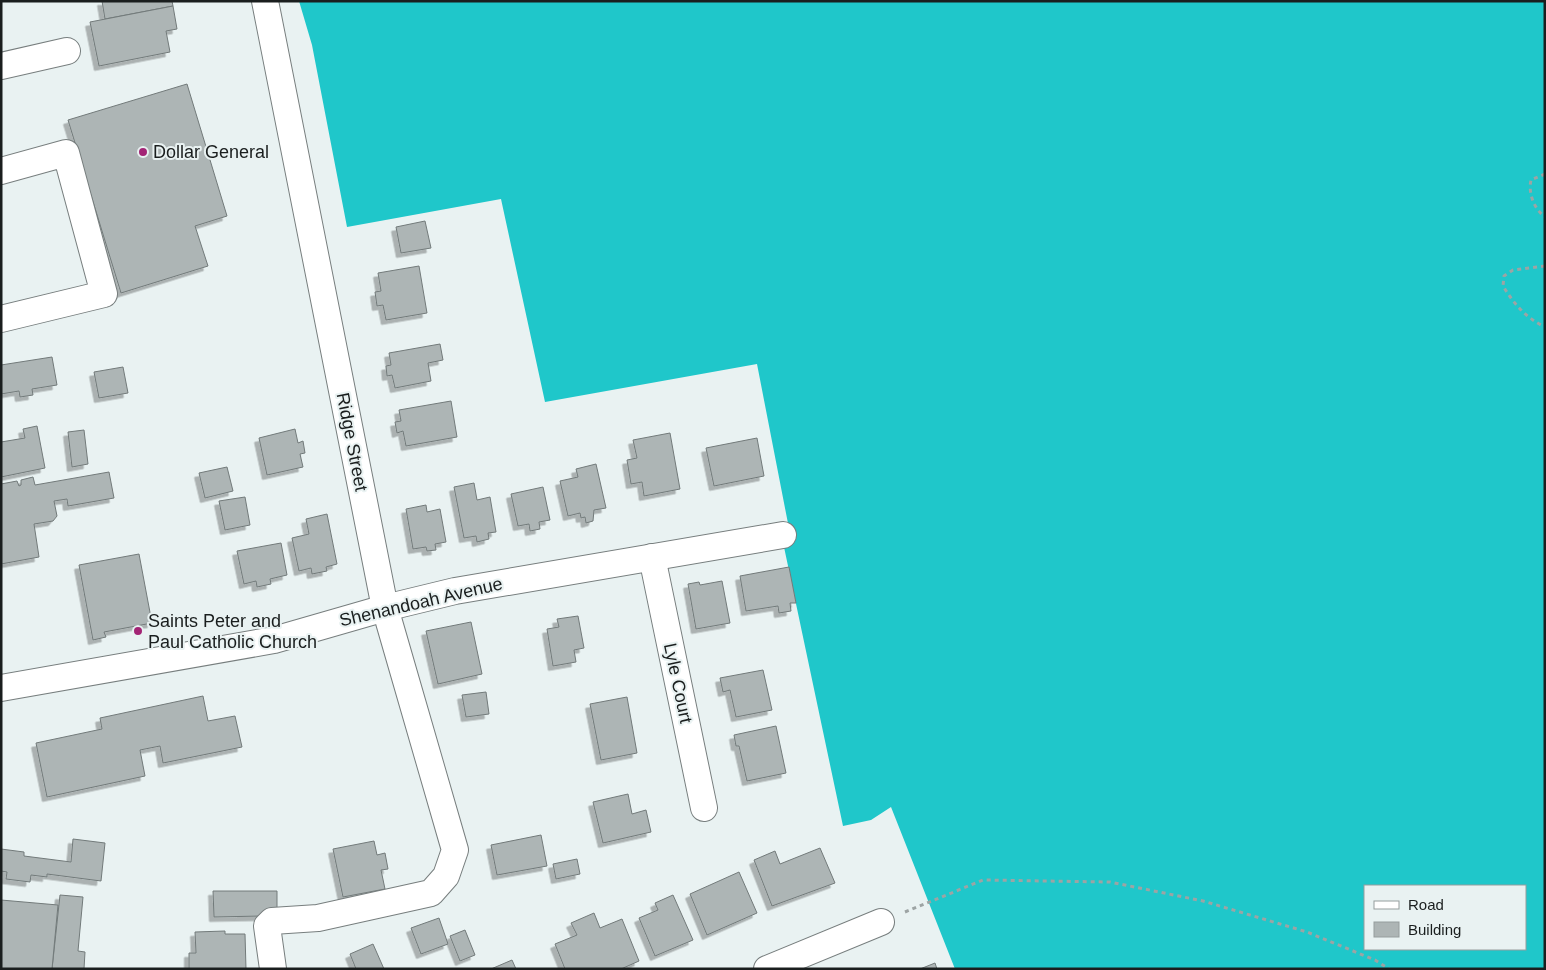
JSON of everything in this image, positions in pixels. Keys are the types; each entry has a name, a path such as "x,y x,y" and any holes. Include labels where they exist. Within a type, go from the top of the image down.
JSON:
{"street":[{"name":"Ridge Street","path":"265,1 385,608 455,850 446,876 431,893 380,906 318,918 272,920 267,926 273,969"},
{"path":"1,66 67,52"},
{"path":"1,171 66,153 104,294 1,320"},
{"name":"Shenandoah Avenue","path":"1,688 274,640 385,608 455,591 783,535"},
{"name":"Lyle Court","path":"652,557 704,808"},
{"path":"767,969 881,922"}],"path":[{"path":"1545,174 1531,180 1529,188 1532,199 1545,217"},
{"path":"1545,266 1513,270 1504,276 1503,286 1519,310 1545,327"},
{"path":"881,922 983,880 1110,882 1203,901 1307,932 1376,960 1389,969"}],"shaded area":[{"path":"299,1 1545,1 1545,969 955,969 891,807 871,820 843,826 784,547 792,544 757,364 545,402 501,199 347,227 312,45"}],"building":[{"path":"102,1 172,1 173,6 105,19"},
{"path":"173,6 177,29 166,31 170,52 99,66 90,22"},
{"path":"187,84 227,216 195,226 208,266 121,293 68,120"},
{"path":"425,221 431,248 401,253 396,227"},
{"path":"419,266 427,313 386,320 383,305 377,306 375,292 381,291 378,273"},
{"path":"440,344 443,360 428,363 431,381 395,388 392,375 387,376 386,366 391,365 389,353"},
{"path":"52,357 57,385 32,389 33,395 20,397 19,391 1,394 1,365"},
{"path":"123,367 128,393 99,398 94,372"},
{"path":"451,401 457,437 406,446 403,431 397,433 395,422 401,421 399,410"},
{"path":"37,426 45,468 1,477 1,442 25,438 23,429"},
{"path":"295,429 298,443 303,441 305,453 300,454 303,467 267,475 259,438"},
{"path":"84,430 88,464 72,467 68,432"},
{"path":"670,433 680,489 644,496 642,482 631,484 627,460 637,458 633,440"},
{"path":"757,438 764,476 714,486 706,448"},
{"path":"596,464 606,508 594,510 593,521 586,523 585,517 581,518 580,513 568,516 560,481 578,477 576,469"},
{"path":"227,467 233,491 205,498 199,473"},
{"path":"109,472 114,498 68,506 67,499 54,501 57,516 53,521 34,524 39,557 1,564 1,484 17,481 19,486 21,485 21,480 33,477 35,485"},
{"path":"474,483 477,500 490,497 496,532 488,533 489,539 477,542 476,536 464,538 454,487"},
{"path":"543,487 550,520 539,522 540,529 530,531 529,524 518,526 511,494"},
{"path":"245,497 250,525 225,530 219,501"},
{"path":"426,505 427,512 440,509 446,542 435,544 436,550 427,551 426,547 413,549 406,509"},
{"path":"327,514 337,564 326,567 327,571 312,574 311,568 299,571 292,538 309,534 306,519"},
{"path":"281,543 287,575 270,579 271,584 257,587 256,581 244,584 237,551"},
{"path":"139,554 152,623 104,632 106,637 93,640 79,565"},
{"path":"789,567 796,603 790,603 791,611 779,613 778,606 746,611 740,576"},
{"path":"722,581 730,623 696,629 688,584 699,582 700,585"},
{"path":"578,616 584,648 574,650 576,662 553,666 547,629 559,627 557,619"},
{"path":"471,622 482,674 438,684 426,631"},
{"path":"763,670 772,710 736,717 730,690 723,692 720,678"},
{"path":"486,692 489,714 466,717 462,695"},
{"path":"203,696 208,721 235,716 242,747 163,763 160,746 140,750 145,776 47,797 36,743 102,729 100,718"},
{"path":"627,697 637,753 601,760 590,704"},
{"path":"776,726 786,773 747,781 739,746 736,746 734,735"},
{"path":"628,794 632,814 646,810 651,832 603,843 593,802"},
{"path":"541,835 547,866 497,875 491,845"},
{"path":"73,839 105,843 101,881 47,874 47,877 31,875 30,882 6,879 7,872 1,871 1,849 24,852 24,856 71,862"},
{"path":"374,841 377,855 385,853 388,869 381,870 385,889 343,897 333,849"},
{"path":"820,848 835,883 772,906 754,860 775,851 780,864"},
{"path":"577,859 580,874 556,879 553,864"},
{"path":"739,872 757,913 707,935 690,894"},
{"path":"213,891 277,891 277,920 262,916 214,917"},
{"path":"60,895 83,897 78,951 85,952 84,969 52,969"},
{"path":"673,895 693,940 655,956 639,918 658,910 655,903"},
{"path":"1,900 58,905 52,969 1,969"},
{"path":"594,913 600,928 622,919 639,961 621,969 565,969 555,944 577,935 571,923"},
{"path":"439,918 448,944 421,954 411,928"},
{"path":"465,930 475,955 460,961 450,936"},
{"path":"225,931 225,934 245,934 246,969 189,969 189,953 196,953 195,932"},
{"path":"373,944 384,969 356,969 350,954"},
{"path":"512,960 516,969 491,969"},
{"path":"935,963 937,969 920,969"}],"place":[{"name":"Dollar General","path":"143,152"},
{"name":"Saints Peter and Paul Catholic Church","path":"138,631"}]}
